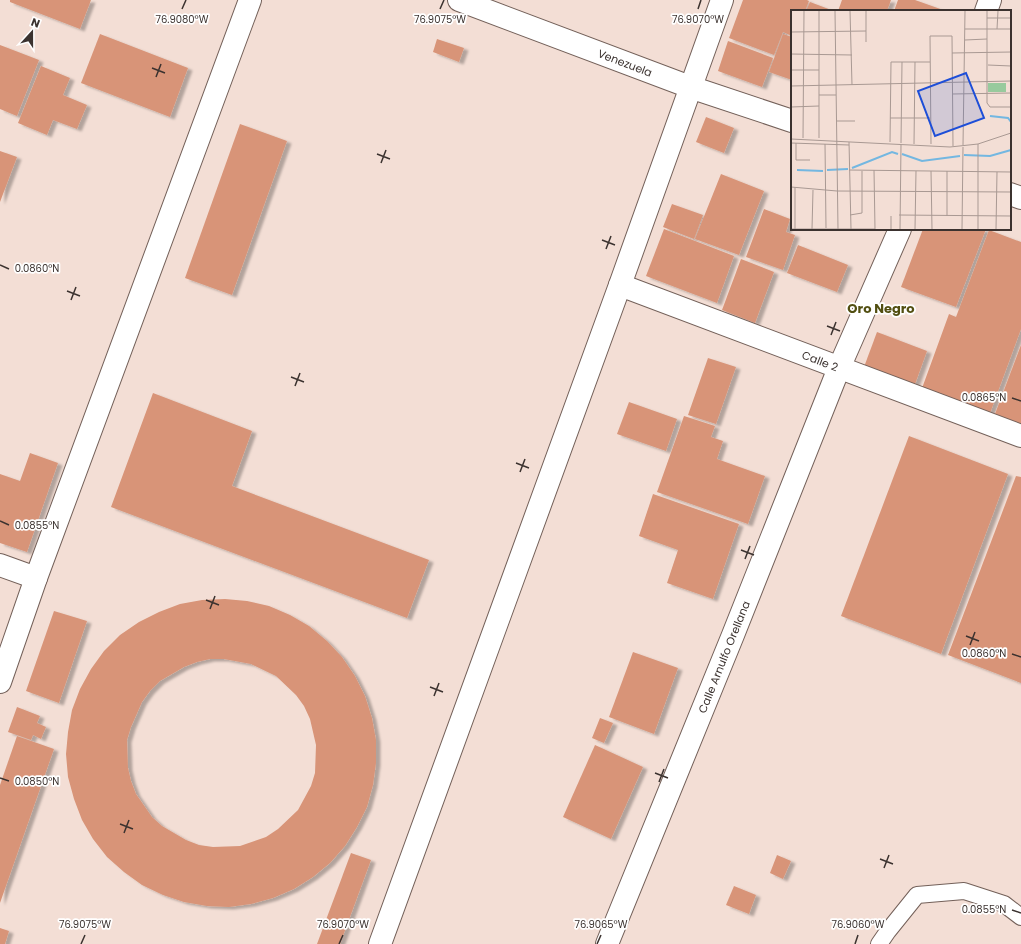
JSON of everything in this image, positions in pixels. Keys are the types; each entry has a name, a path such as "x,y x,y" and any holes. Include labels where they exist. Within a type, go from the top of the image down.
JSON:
{"street":[{"path":"0,682 36,578 250,0"},
{"name":"Venezuela","path":"459,0 690,87 791,121"},
{"path":"380,944 722,0"},
{"path":"986,10 990,0"},
{"path":"1011,194 1021,198"},
{"name":"Calle Arnulfo Orellana","path":"607,944 736,628 839,368 900,230"},
{"name":"Calle 2","path":"620,285 1021,436"},
{"path":"0,565 36,578"}],"lane":[{"path":"879,944 917,894 964,891 1004,904 1021,917"}],"building":[{"path":"10,0 91,0 80,29 10,2"},
{"path":"743,0 809,1 805,10 791,10 791,36 783,32 774,55 729,38"},
{"path":"842,0 891,0 887,10 838,10"},
{"path":"898,0 915,0 943,10 894,10"},
{"path":"810,2 831,10 806,10"},
{"path":"100,34 188,68 170,117 81,83"},
{"path":"783,34 791,37 791,80 769,72"},
{"path":"437,39 464,48 459,62 433,52"},
{"path":"728,41 773,58 762,87 718,71"},
{"path":"0,45 39,60 17,116 0,109"},
{"path":"41,66 70,78 63,95 87,105 77,129 53,120 47,135 18,123"},
{"path":"706,117 734,128 724,153 696,142"},
{"path":"240,124 287,141 232,295 185,278"},
{"path":"0,151 17,157 0,202"},
{"path":"721,174 764,191 739,255 695,239"},
{"path":"672,204 703,215 694,239 663,227"},
{"path":"764,209 790,219 786,232 795,235 783,270 746,257"},
{"path":"664,229 734,256 717,303 646,276"},
{"path":"923,230 986,230 956,307 901,287"},
{"path":"989,230 1021,242 1021,329 989,416 921,391 949,314 956,317"},
{"path":"798,245 848,265 837,292 787,273"},
{"path":"741,259 774,272 755,323 722,310"},
{"path":"877,332 927,351 914,387 864,367"},
{"path":"1021,345 1021,424 995,414"},
{"path":"708,358 736,367 716,424 688,415"},
{"path":"153,393 252,431 232,486 429,560 407,618 111,507"},
{"path":"629,402 677,419 666,451 617,434"},
{"path":"684,416 715,426 711,437 723,441 717,459 765,476 748,524 657,492"},
{"path":"909,436 1008,474 941,654 841,616"},
{"path":"30,453 58,463 27,552 0,543 0,474 20,481"},
{"path":"1016,476 1021,477 1021,683 948,655"},
{"path":"653,494 739,524 713,599 667,583 678,550 639,536"},
{"path":"225,599 247,601 269,606 290,615 309,626 327,641 342,657 355,676 365,696 372,718 376,740 376,763 373,785 367,807 345,846 330,863 313,877 294,889 273,898 251,904 229,907 207,906 184,902 163,895 142,885 124,872 107,857 93,839 82,820 68,777 66,754 72,710 80,689 91,669 104,651 120,635 139,622 180,604 202,600","holes":["210,659 224,659 251,664 276,676 296,695 304,706 310,719 316,745 315,773 311,786 298,810 278,829 266,837 240,846 213,847 199,845 186,840 162,826 152,817 136,794 131,781 128,768 127,740 142,702 160,681 184,667 197,662"]},
{"path":"54,611 87,621 59,703 26,691"},
{"path":"633,652 678,668 654,734 609,717"},
{"path":"17,707 40,716 37,723 46,727 41,739 33,735 31,740 8,732"},
{"path":"600,718 613,723 604,743 592,738"},
{"path":"17,736 54,749 0,903 0,785"},
{"path":"595,745 643,767 611,839 563,817"},
{"path":"351,853 371,860 340,944 317,944"},
{"path":"777,855 791,861 783,879 770,873"},
{"path":"734,886 756,895 749,914 726,905"},
{"path":"0,928 9,931 5,944 0,944"}],"district":[{"name":"Oro Negro","path":"881,308"}]}
